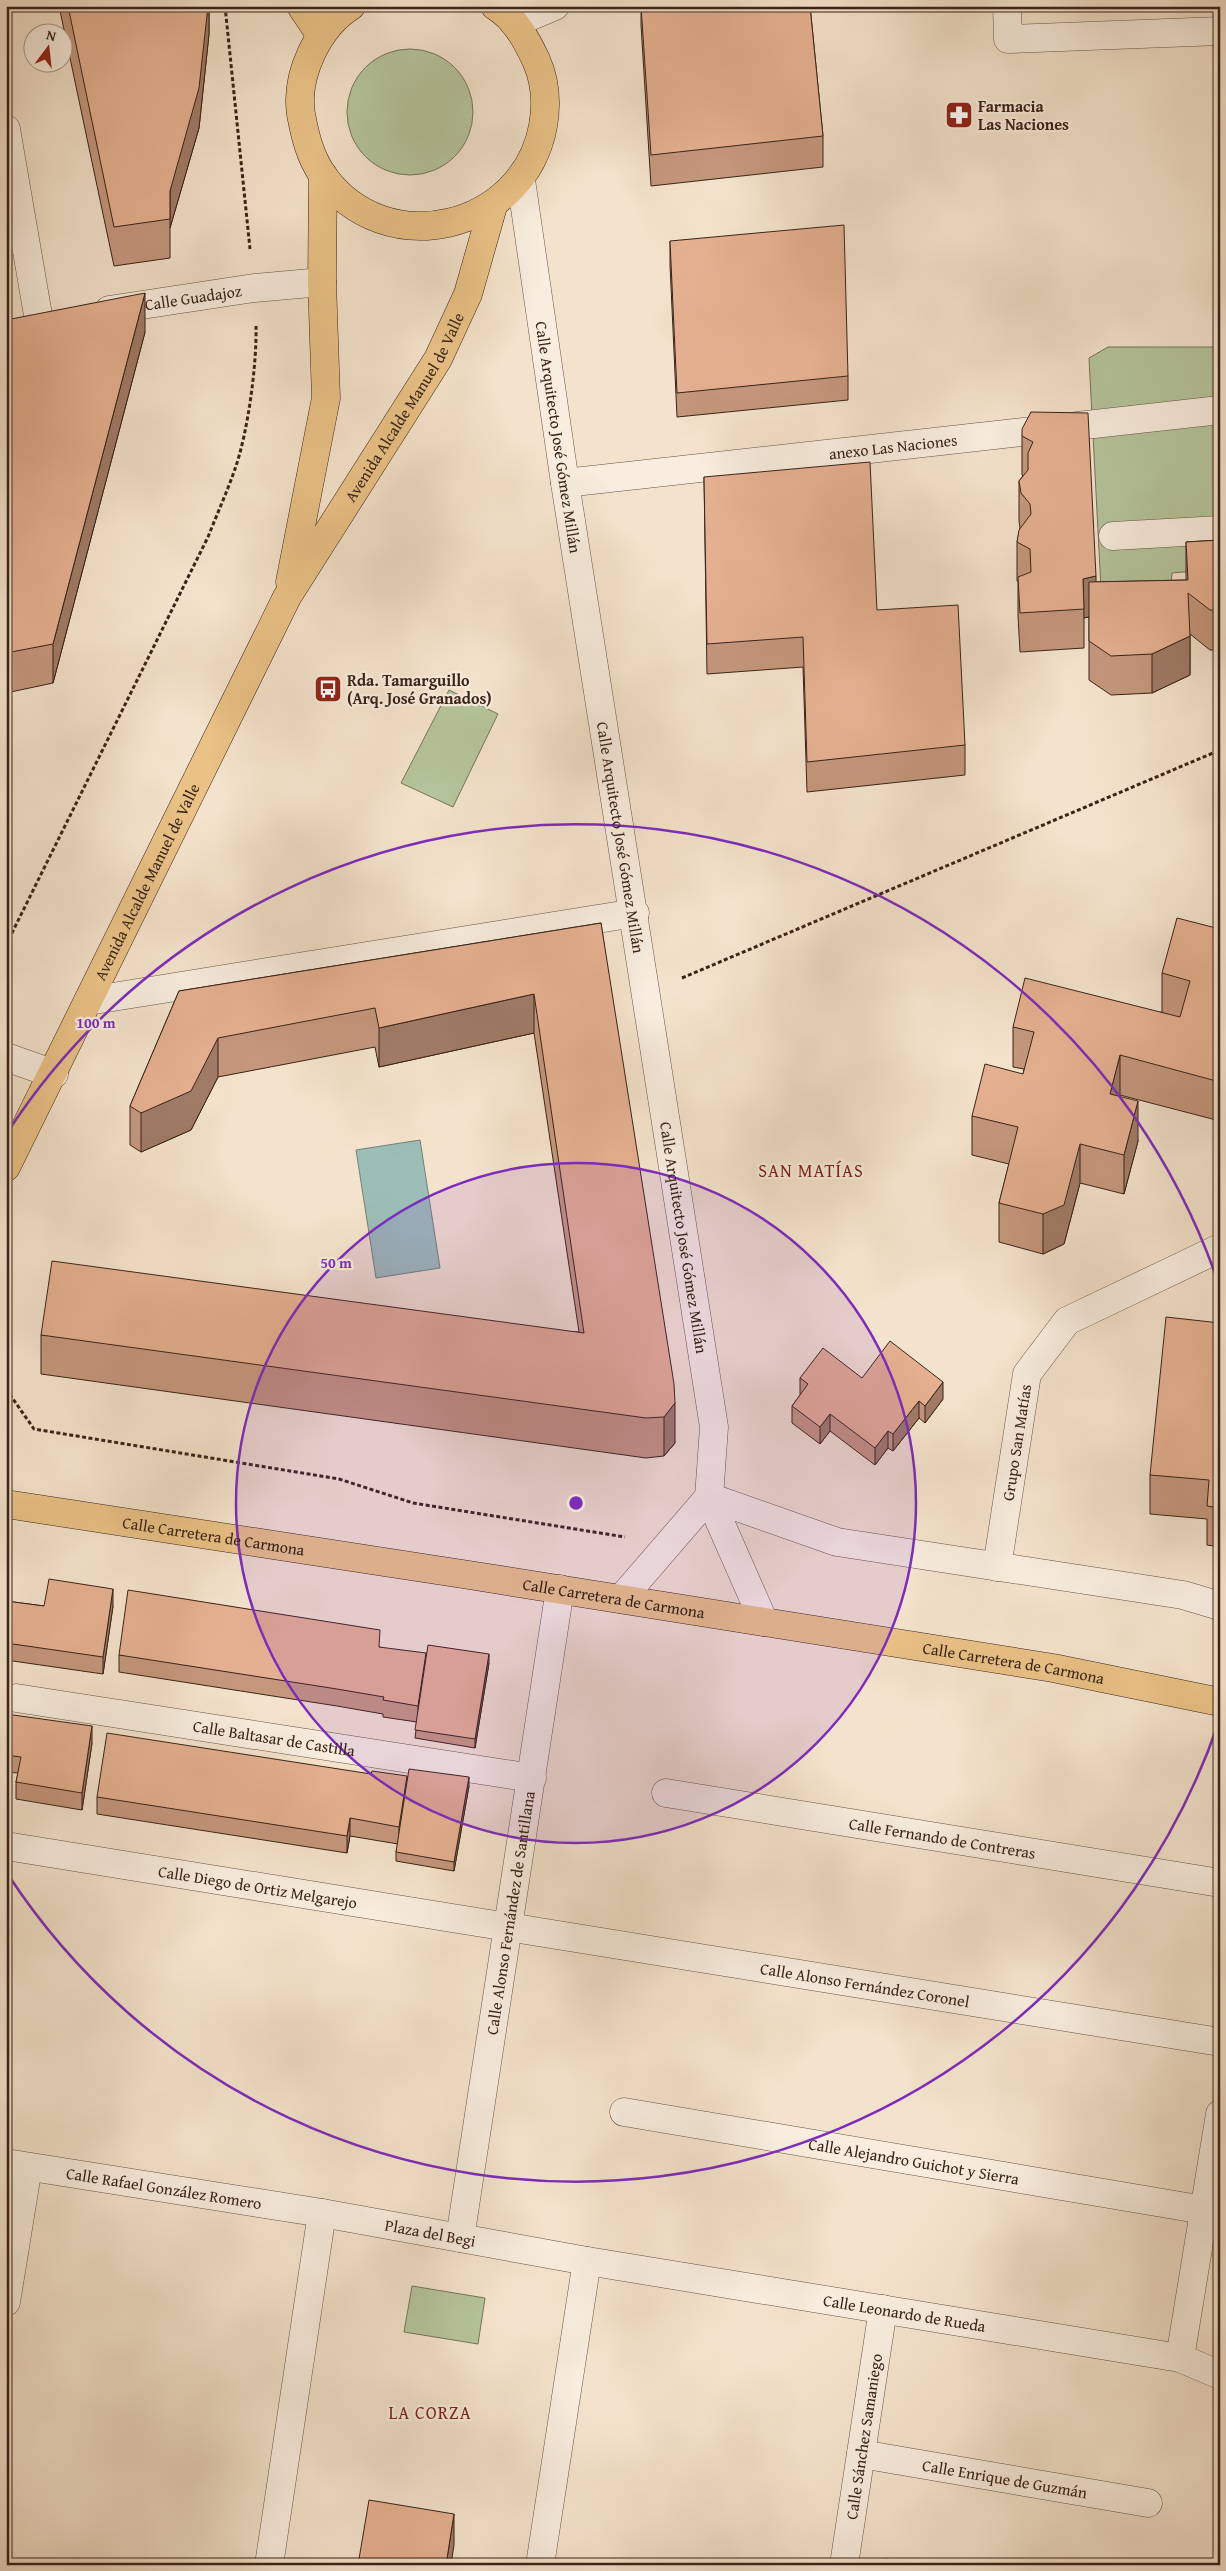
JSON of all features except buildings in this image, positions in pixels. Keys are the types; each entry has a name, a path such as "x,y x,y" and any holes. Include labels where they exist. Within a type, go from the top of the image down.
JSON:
{"main road":[{"path":"301,6 321,36"},
{"path":"351,6 321,36 305,70 300,106 306,142 323,175 349,202 383,221 421,227 458,222 493,206 521,180 539,146 546,109 542,72 526,38 503,11"},
{"name":"Avenida Alcalde Manuel de Valle","path":"287,597 326,398 322,282 323,175"},
{"name":"Avenida Alcalde Manuel de Valle","path":"6,1167 54,1074 287,597 438,359 468,294 493,206"},
{"name":"Calle Carretera de Carmona","path":"6,1504 560,1589 1053,1668 1220,1702"}],"street":[{"path":"503,11 555,6"},
{"path":"1007,6 1008,40 1220,31"},
{"name":"Calle Guadajoz","path":"6,129 27,323 254,288 322,282"},
{"name":"Calle Arquitecto José Gómez Millán","path":"521,180 565,483 635,913 645,994 714,1427 709,1496"},
{"name":"anexo Las Naciones","path":"565,483 1220,410"},
{"path":"1112,536 1220,530"},
{"path":"88,1001 635,913"},
{"path":"6,1058 54,1074"},
{"name":"Grupo San Matías","path":"998,1567 1027,1374 1067,1321 1220,1248"},
{"path":"709,1496 837,1542 1183,1595 1220,1606"},
{"path":"621,1599 709,1496"},
{"path":"709,1496 764,1622"},
{"name":"Calle Alonso Fernández de Santillana","path":"460,2238 510,1927 560,1589"},
{"name":"Calle Baltasar de Castilla","path":"16,1698 532,1778"},
{"name":"Calle Fernando de Contreras","path":"666,1793 1220,1883"},
{"name":"Calle Diego de Ortiz Melgarejo","path":"6,1846 510,1927"},
{"name":"Calle Alonso Fernández Coronel","path":"510,1927 1220,2042"},
{"name":"Calle Alejandro Guichot y Sierra","path":"624,2112 1212,2214"},
{"path":"1180,2358 1212,2214 1220,2114"},
{"path":"6,2302 17,2165"},
{"name":"Calle Rafael González Romero","path":"17,2165 322,2213"},
{"path":"269,2565 322,2213"},
{"name":"Plaza del Begi","path":"322,2213 587,2261"},
{"path":"540,2565 587,2261"},
{"name":"Calle Leonardo de Rueda","path":"587,2261 1180,2358 1220,2375"},
{"name":"Calle Sánchez Samaniego","path":"844,2565 883,2308"},
{"name":"Calle Enrique de Guzmán","path":"861,2454 1148,2503"}],"path":[{"path":"225,6 251,256"},
{"path":"6,946 208,537 236,468 247,413 256,348 256,322"},
{"path":"645,994 1220,750"},
{"path":"6,1389 34,1429 339,1479 413,1503 628,1537"}],"green space":[{"path":"410,49 434,54 454,68 468,88 473,112 468,136 454,156 434,170 410,175 386,170 366,156 352,136 347,112 352,88 366,68 386,54"},
{"path":"1108,347 1220,347 1220,569 1172,573 1169,605 1102,608 1089,358"},
{"path":"449,690 498,714 453,807 401,783"},
{"path":"412,2286 485,2298 478,2344 404,2332"}],"water":[{"path":"420,1140 440,1268 376,1278 356,1150"}],"place":[{"name":"Farmacia Las Naciones","path":"959,115"},
{"name":"Rda. Tamarguillo (Arq. José Granados)","path":"328,689"}],"district":[{"name":"SAN MATÍAS","path":"811,1171"},
{"name":"LA CORZA","path":"430,2413"}]}
